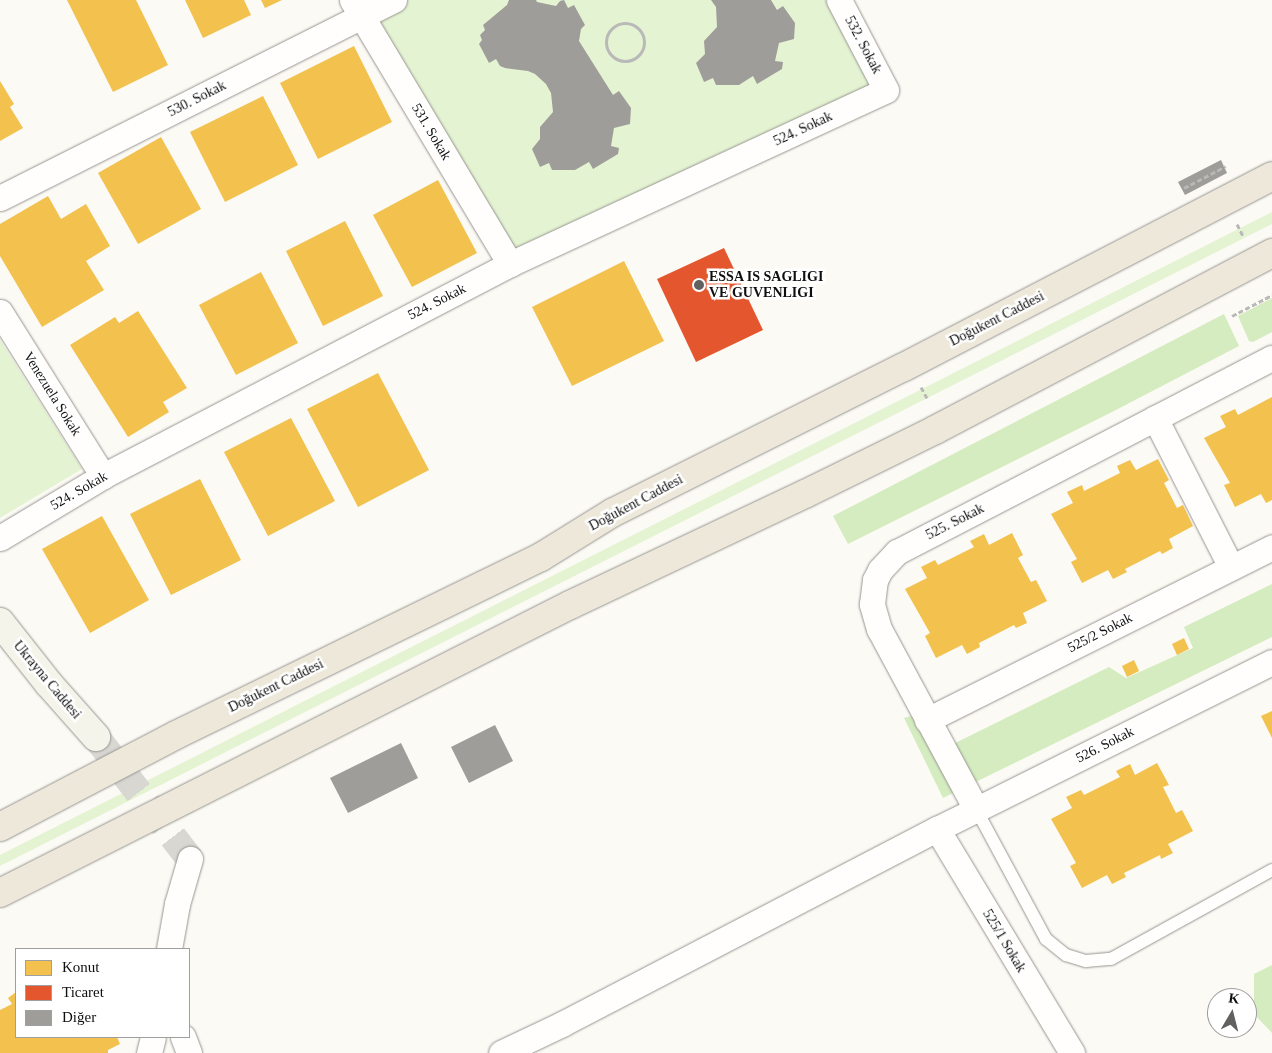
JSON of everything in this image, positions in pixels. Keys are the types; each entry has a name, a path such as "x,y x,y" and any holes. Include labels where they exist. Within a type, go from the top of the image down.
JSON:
{"main road":[{"name":"Doğukent Caddesi","path":"0,827 176,735 541,557 612,513 904,367 1272,176"},
{"path":"0,893 570,605 806,494 935,430 1272,252"}],"street":[{"name":"530. Sokak","path":"0,198 357,8 394,0"},
{"name":"532. Sokak","path":"839,0 886,90"},
{"name":"531. Sokak","path":"357,8 510,264"},
{"name":"524. Sokak","path":"0,538 104,476 510,264 886,90"},
{"name":"Venezuela Sokak","path":"0,312 104,476"},
{"name":"525. Sokak","path":"976,809 879,629 872,604 875,580 880,570 897,552 1272,358"},
{"path":"1155,418 1231,567"},
{"name":"525/2 Sokak","path":"927,720 1272,547"},
{"name":"Ukrayna Caddesi","path":"0,622 49,684 96,737"},
{"name":"526. Sokak","path":"501,1053 570,1020 976,809 1272,662"},
{"name":"525/1 Sokak","path":"937,829 1072,1053"},
{"path":"169,948 177,904 190,859"},
{"path":"149,1053 153,1038"},
{"path":"183,1038 190,1053"}],"lane":[{"path":"976,809 1046,939 1066,955 1086,961 1111,959 1272,870"}],"path":[{"path":"625,23 636,27 643,36 641,52 638,56 627,61 615,58 607,49 606,37 609,31 625,23"},
{"path":"1181,190 1226,166"},
{"path":"1234,219 1243,236"},
{"path":"1232,316 1272,295"}],"green space":[{"path":"394,0 839,0 886,90 510,263 362,16"},
{"path":"1272,212 1272,224 0,866 0,855"},
{"path":"1272,298 1272,332 1253,342 1249,341 1238,316"},
{"path":"1224,314 1239,346 1112,412 848,544 833,516"},
{"path":"0,340 82,469 0,518"},
{"path":"1272,584 1272,637 943,798 904,718 911,716 919,724 935,753 1109,667 1126,678 1193,648 1184,627"},
{"path":"1272,965 1272,1033 1257,1017 1257,988 1254,988 1254,974"}],"building: Konut":[{"path":"67,0 136,0 168,65 113,92"},
{"path":"185,0 244,0 251,15 203,38"},
{"path":"261,0 282,0 265,8"},
{"path":"354,46 392,122 318,159 280,83"},
{"path":"0,81 14,104 10,107 23,128 0,141"},
{"path":"263,96 298,165 225,202 190,132"},
{"path":"161,137 201,209 138,244 98,173"},
{"path":"438,180 477,253 412,287 373,215"},
{"path":"48,196 61,219 86,204 110,246 86,261 104,290 42,327 0,256 0,224"},
{"path":"345,221 383,296 323,326 286,251"},
{"path":"624,261 664,341 572,386 532,307"},
{"path":"261,272 298,343 236,375 199,305"},
{"path":"138,311 187,388 163,402 169,412 128,437 70,345 115,317 119,323"},
{"path":"378,373 429,470 358,507 307,409"},
{"path":"1272,397 1272,500 1266,503 1261,494 1235,507 1224,485 1230,483 1204,438 1226,427 1220,416 1235,409 1238,415"},
{"path":"291,418 335,501 268,536 224,452"},
{"path":"1158,459 1169,480 1164,483 1177,508 1183,505 1193,526 1169,539 1173,548 1162,554 1160,551 1125,569 1127,572 1113,579 1108,570 1082,583 1071,562 1077,559 1051,514 1073,503 1067,492 1082,485 1084,491 1120,473 1117,466 1130,460 1136,470"},
{"path":"200,479 241,560 171,595 130,514"},
{"path":"102,516 149,600 90,633 42,549"},
{"path":"1012,533 1023,555 1018,558 1031,582 1036,580 1047,601 1023,613 1027,623 1016,628 1014,625 979,643 980,647 967,654 962,645 936,658 925,636 930,633 905,589 927,578 921,567 935,560 938,565 974,547 970,541 984,534 989,545"},
{"path":"1184,638 1189,649 1177,655 1172,644"},
{"path":"1134,660 1139,671 1127,677 1122,666"},
{"path":"1272,711 1272,738 1261,716"},
{"path":"1157,763 1169,785 1163,787 1176,813 1182,810 1193,831 1168,844 1173,853 1161,859 1160,855 1124,873 1126,877 1112,884 1107,875 1082,888 1070,866 1076,863 1051,819 1072,808 1066,797 1081,790 1084,795 1120,777 1116,771 1130,764 1135,775"},
{"path":"15,993 15,1038 117,1038 120,1044 108,1050 108,1053 0,1053 0,1010 12,1004 8,998"}],"building: Ticaret":[{"path":"724,248 763,330 696,362 657,279"}],"building: Diğer":[{"path":"509,0 536,0 537,2 556,6 560,1 564,0 568,8 574,5 585,25 581,29 579,41 613,95 619,91 631,108 630,124 614,128 611,146 619,148 618,154 593,169 589,162 575,170 552,170 549,163 540,167 532,149 540,139 540,127 553,112 551,93 546,84 535,74 528,71 505,68 500,66 496,59 489,63 479,44 482,40 480,35 485,30 483,25 507,5"},
{"path":"711,0 771,0 777,10 783,6 795,23 794,39 779,43 775,61 783,62 782,69 757,84 753,76 739,85 716,85 713,78 704,82 696,63 705,54 704,41 717,27 716,7"},
{"path":"1221,160 1227,173 1185,195 1178,182"},
{"path":"495,725 513,761 469,783 451,747"},
{"path":"401,743 418,778 348,813 330,778"}],"tunnel":[{"path":"96,737 190,859"}],"place":[{"name":"ESSA IS SAGLIGI VE GUVENLIGI","path":"699,285"}]}
